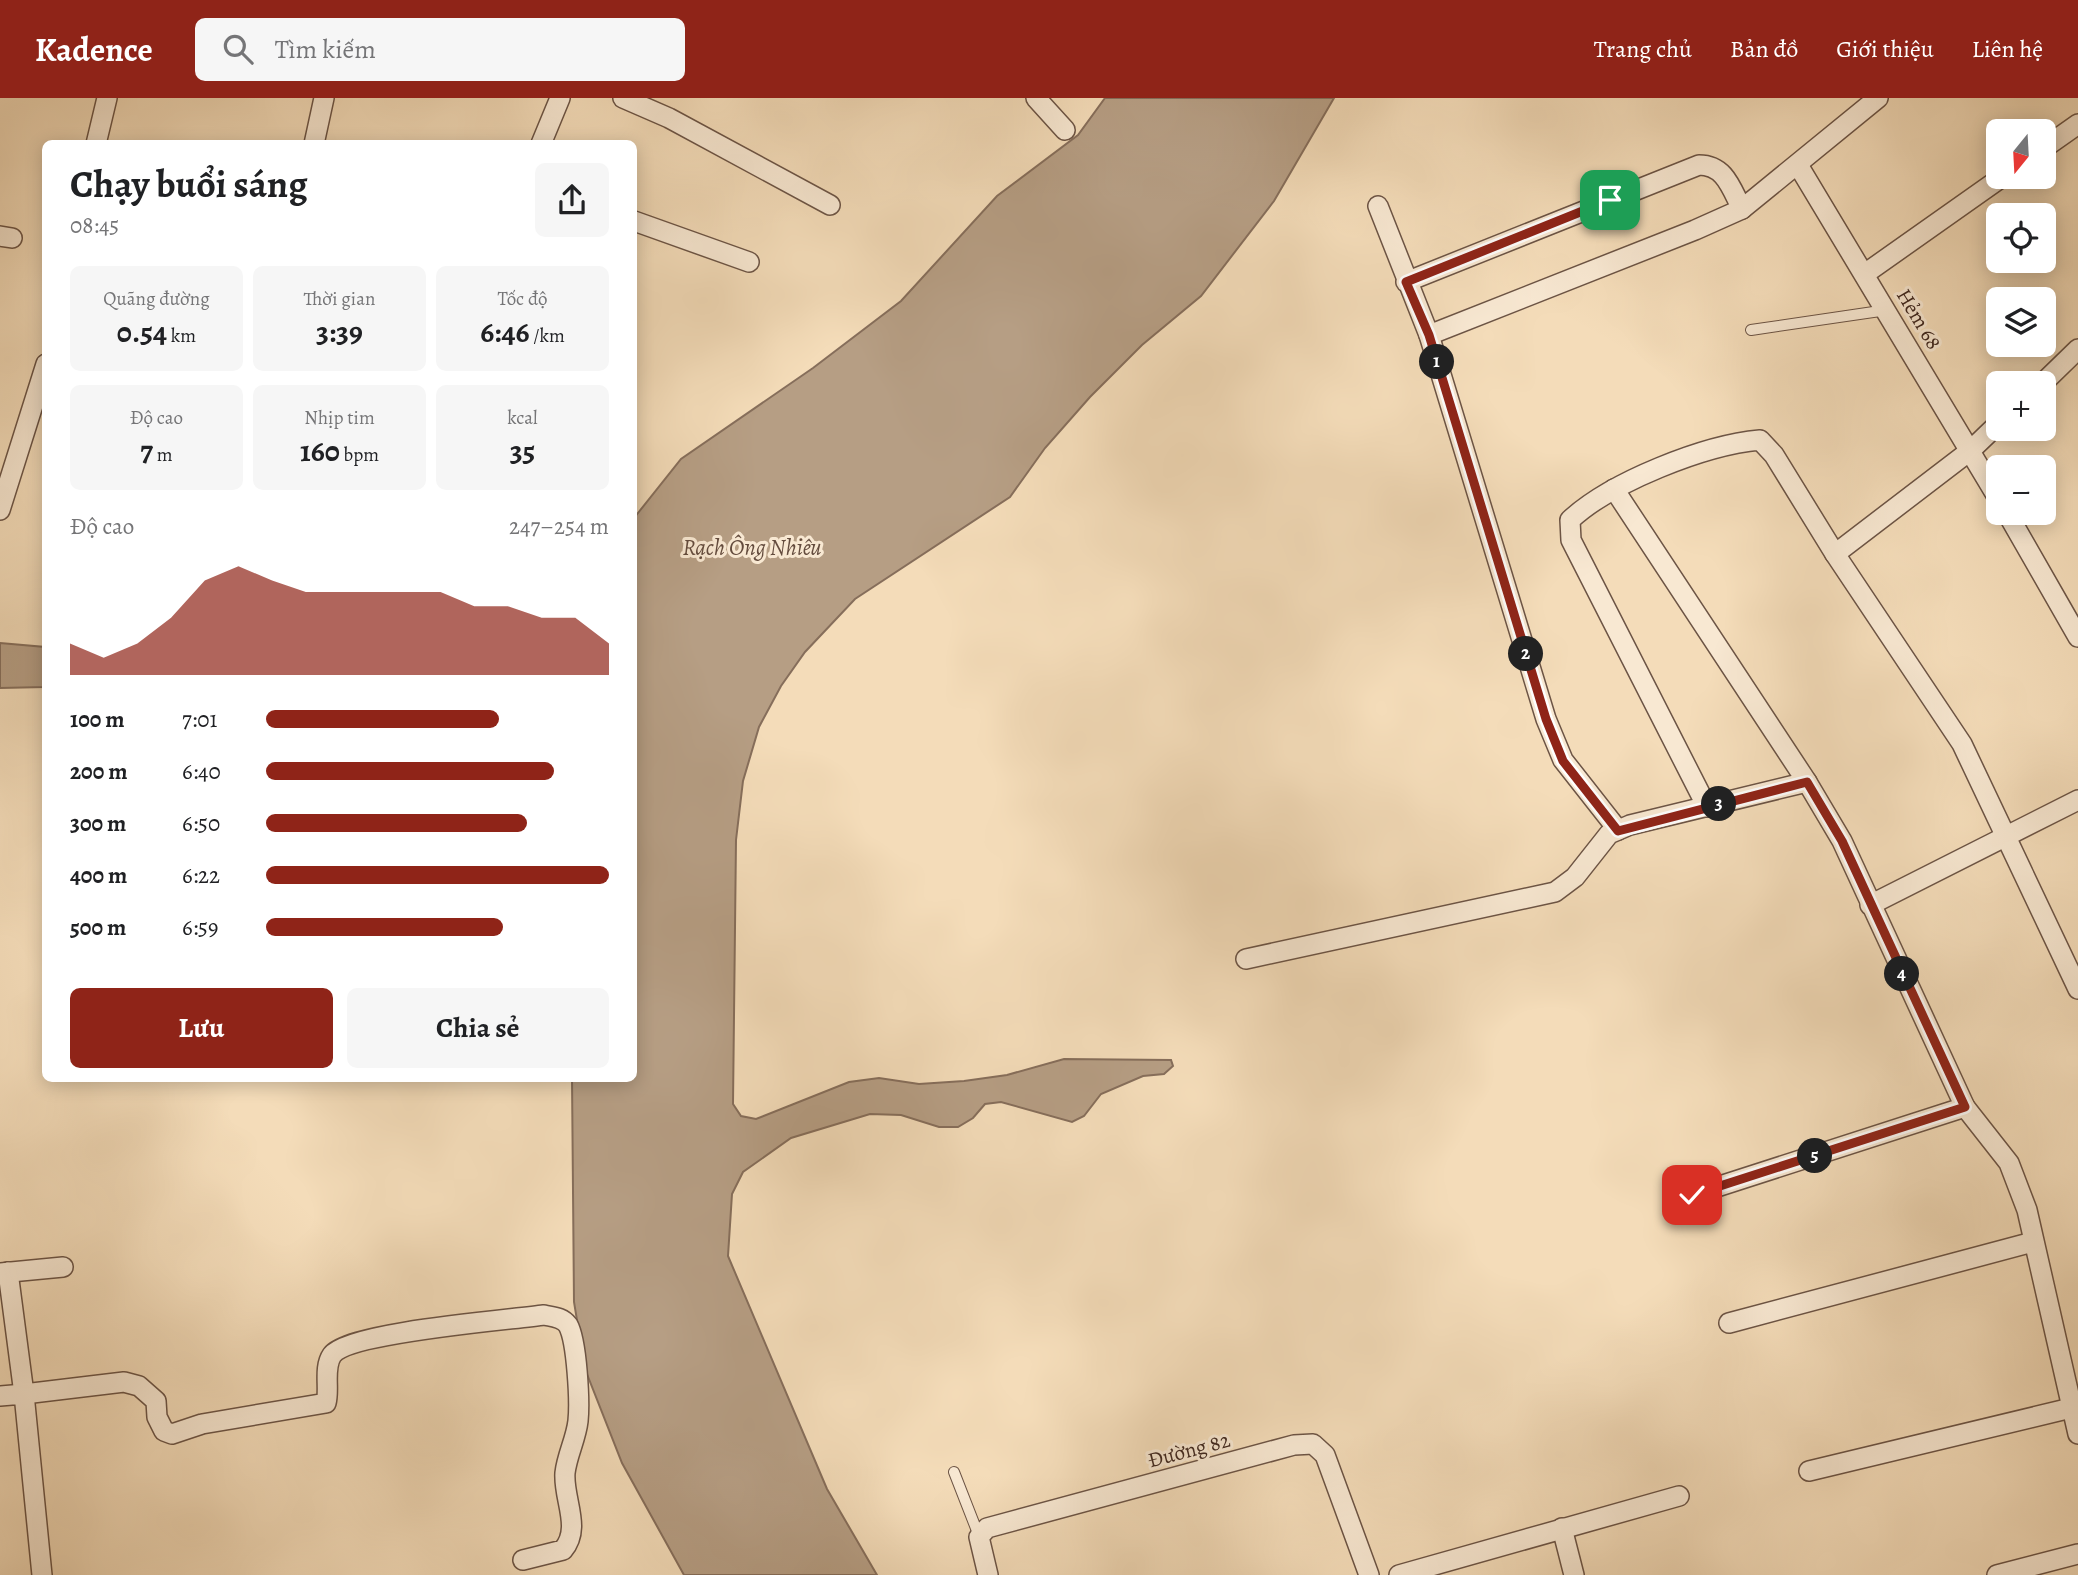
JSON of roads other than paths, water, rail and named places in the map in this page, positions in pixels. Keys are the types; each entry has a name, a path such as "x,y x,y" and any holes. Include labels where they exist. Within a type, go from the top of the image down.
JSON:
{"street":[{"path":"97,140 107,98"},
{"path":"315,140 324,98"},
{"path":"543,140 560,98"},
{"path":"623,98 669,118 830,205"},
{"path":"1036,98 1065,130"},
{"path":"1429,335 1742,209 1798,165 1868,101"},
{"path":"2056,140 2078,124"},
{"path":"1406,282 1699,165 1712,165 1720,170 1742,209"},
{"name":"Hẻm 68","path":"1798,165 1866,273 1986,477"},
{"path":"1866,273 1986,189"},
{"path":"1378,206 1429,335 1546,719 1563,761 1618,831"},
{"path":"637,222 750,262"},
{"path":"2055,371 2078,349"},
{"path":"0,510 42,377"},
{"path":"1835,554 1971,450 1986,436"},
{"path":"1707,807 1571,540 1570,520 1586,505 1614,488 1715,447 1759,440 1774,455 1835,554 1962,744 2078,989"},
{"path":"1614,488 1807,782 1842,841 1965,1107 2009,1163 2018,1180 2078,1434"},
{"path":"2014,525 2078,637"},
{"path":"1246,959 1555,892 1575,877 1609,834 1807,782"},
{"path":"1870,905 2078,800"},
{"path":"1692,1195 1965,1107"},
{"path":"1729,1323 2033,1242"},
{"path":"42,1575 24,1394 4,1273 63,1267"},
{"path":"0,1396 124,1382 150,1393 156,1401 160,1425 164,1431 172,1434 202,1424 326,1403 328,1362 332,1354 368,1338 544,1315 559,1318 567,1324 572,1337 578,1405 574,1439 565,1472 573,1526 563,1550 523,1560"},
{"path":"1809,1471 2071,1408"},
{"name":"Đường 82","path":"979,1537 987,1528 1294,1445 1313,1444 1325,1455 1369,1575"},
{"path":"1399,1575 1679,1496"},
{"path":"1562,1528 1574,1575"},
{"path":"979,1537 988,1575"},
{"path":"1997,1575 2078,1554"}],"lane":[{"path":"1751,330 1888,310"},
{"path":"954,1472 979,1537"}],"water":[{"name":"Rạch Ông Nhiêu","path":"1105,98 1334,98 1274,201 1201,296 1142,345 1090,397 1045,448 1010,497 855,599 805,652 781,686 759,727 743,781 736,840 733,1104 741,1116 756,1119 849,1082 879,1078 919,1084 964,1081 1007,1075 1064,1059 1171,1060 1173,1066 1164,1074 1143,1076 1101,1094 1084,1116 1072,1122 1001,1102 985,1104 973,1118 958,1127 939,1127 901,1115 870,1114 791,1138 743,1172 732,1194 728,1256 827,1489 877,1575 684,1575 622,1463 585,1369 574,1302 572,1082 637,1082 637,514 681,459 813,368 901,301 997,196 1078,135"},
{"path":"0,643 42,647 42,687 0,688"}]}
